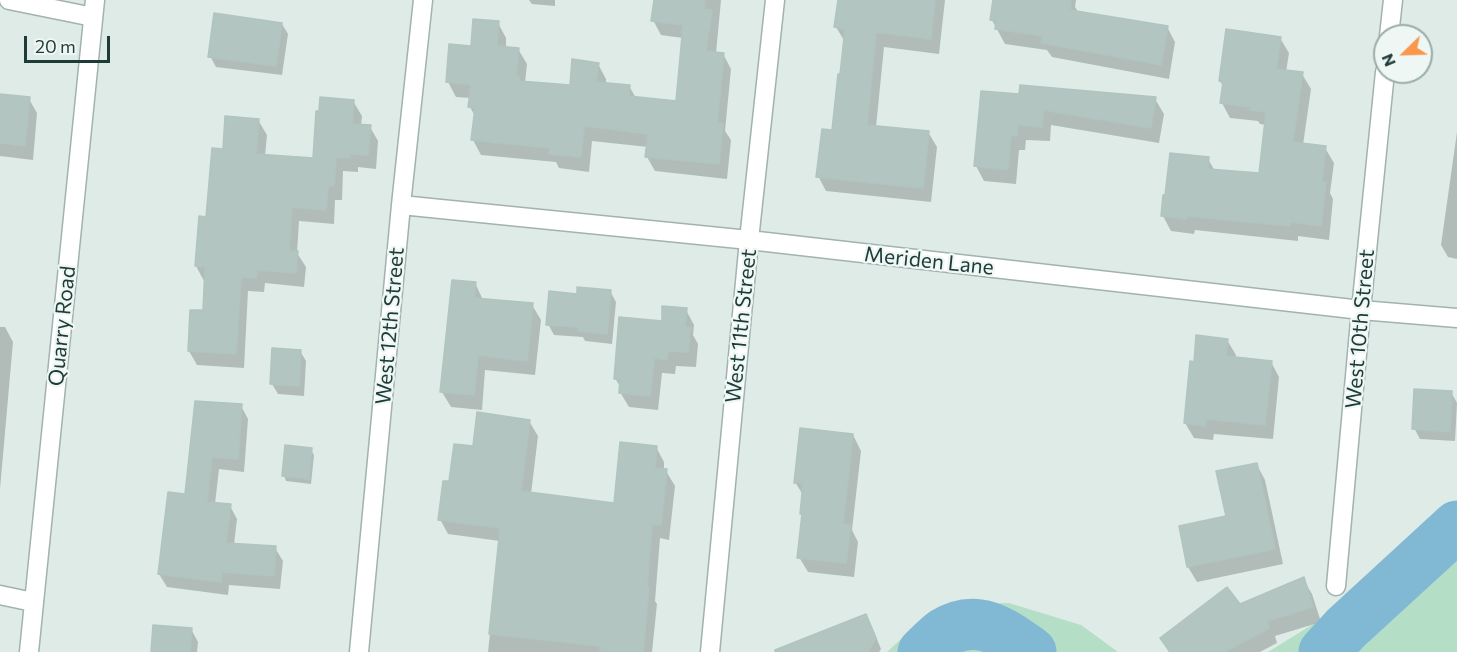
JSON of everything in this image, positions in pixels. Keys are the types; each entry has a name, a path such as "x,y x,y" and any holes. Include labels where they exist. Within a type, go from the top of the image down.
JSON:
{"street":[{"path":"9,0 94,8"},
{"name":"West 12th Street","path":"359,652 401,205 423,0"},
{"name":"West 11th Street","path":"710,652 749,240 775,0"},
{"path":"1390,24 1393,0"},
{"name":"Quarry Road","path":"29,652 94,8"},
{"name":"West 10th Street","path":"1336,586 1384,84"},
{"name":"Meriden Lane","path":"401,205 749,240 1361,310 1457,318"},
{"path":"0,595 33,602"}],"green space":[{"path":"1457,502 1457,652 1345,652 1346,596 1387,570 1449,516"},
{"path":"1009,603 1081,625 1118,652 887,652 921,621 956,604"},
{"path":"1315,623 1311,652 1268,652"}],"building":[{"path":"654,0 705,0 704,9 712,10 706,51 724,53 717,123 723,124 719,164 645,157 648,134 584,126 581,157 549,154 550,148 471,140 475,108 468,107 471,85 446,82 449,44 471,46 473,19 499,21 497,46 519,48 516,76 520,76 519,81 570,85 572,59 599,63 596,82 630,85 629,96 676,101 683,25 651,21"},
{"path":"838,0 935,0 931,39 876,32 867,125 929,131 923,188 816,177 822,129 832,130 838,74 840,74 845,29 834,27"},
{"path":"993,0 1071,0 1070,10 1168,26 1161,65 1041,43 1043,36 995,29 996,21 990,20"},
{"path":"214,13 282,23 276,66 208,57"},
{"path":"1226,29 1281,37 1276,69 1303,72 1293,142 1326,146 1322,182 1326,182 1321,226 1290,222 1290,226 1187,216 1186,219 1161,216 1170,153 1209,157 1208,169 1259,173 1266,112 1250,110 1250,107 1220,103 1223,82 1219,81"},
{"path":"1020,85 1156,97 1151,128 1043,110 1042,127 1018,125 1017,136 1011,135 1008,170 974,166 981,91 1019,94"},
{"path":"0,94 30,97 25,146 0,143"},
{"path":"320,97 354,100 352,124 371,125 368,155 350,154 350,158 336,157 334,186 328,186 326,210 292,207 289,251 298,251 296,273 257,270 256,278 241,277 236,354 188,351 190,310 203,310 205,267 195,266 199,216 206,217 212,148 223,149 225,116 259,119 256,154 313,158 316,111 319,111"},
{"path":"452,280 476,282 474,298 533,303 527,361 478,355 474,395 440,392"},
{"path":"577,287 611,290 607,334 578,331 578,327 546,325 549,291 577,294"},
{"path":"662,306 687,308 685,327 691,327 688,352 668,351 667,360 654,358 650,396 619,393 620,379 614,379 619,317 662,321"},
{"path":"1196,335 1228,339 1226,356 1272,361 1265,425 1206,419 1205,426 1184,423 1190,361 1194,362"},
{"path":"272,348 301,350 299,386 270,384"},
{"path":"1414,389 1452,391 1450,432 1412,429"},
{"path":"195,401 242,404 238,459 212,457 207,502 231,504 226,543 276,546 274,576 222,572 221,582 158,574 168,492 185,494"},
{"path":"477,412 530,420 521,491 614,503 620,442 657,446 655,468 667,469 661,525 652,524 643,652 600,652 600,646 489,634 500,528 438,520 443,481 449,481 454,444 473,446"},
{"path":"800,428 853,434 843,524 851,525 846,563 797,558 803,483 794,483"},
{"path":"285,445 312,448 309,479 282,476"},
{"path":"1257,463 1275,549 1187,567 1179,526 1226,516 1216,471"},
{"path":"1304,577 1313,607 1267,621 1269,628 1225,652 1170,652 1160,638 1227,587 1240,604"},
{"path":"866,614 876,638 868,652 775,652 775,650"},
{"path":"153,625 192,628 190,652 151,652"}],"waterway":[{"path":"1324,652 1346,628 1457,526"},
{"path":"923,652 944,633 968,624 1001,632 1031,652"}]}
